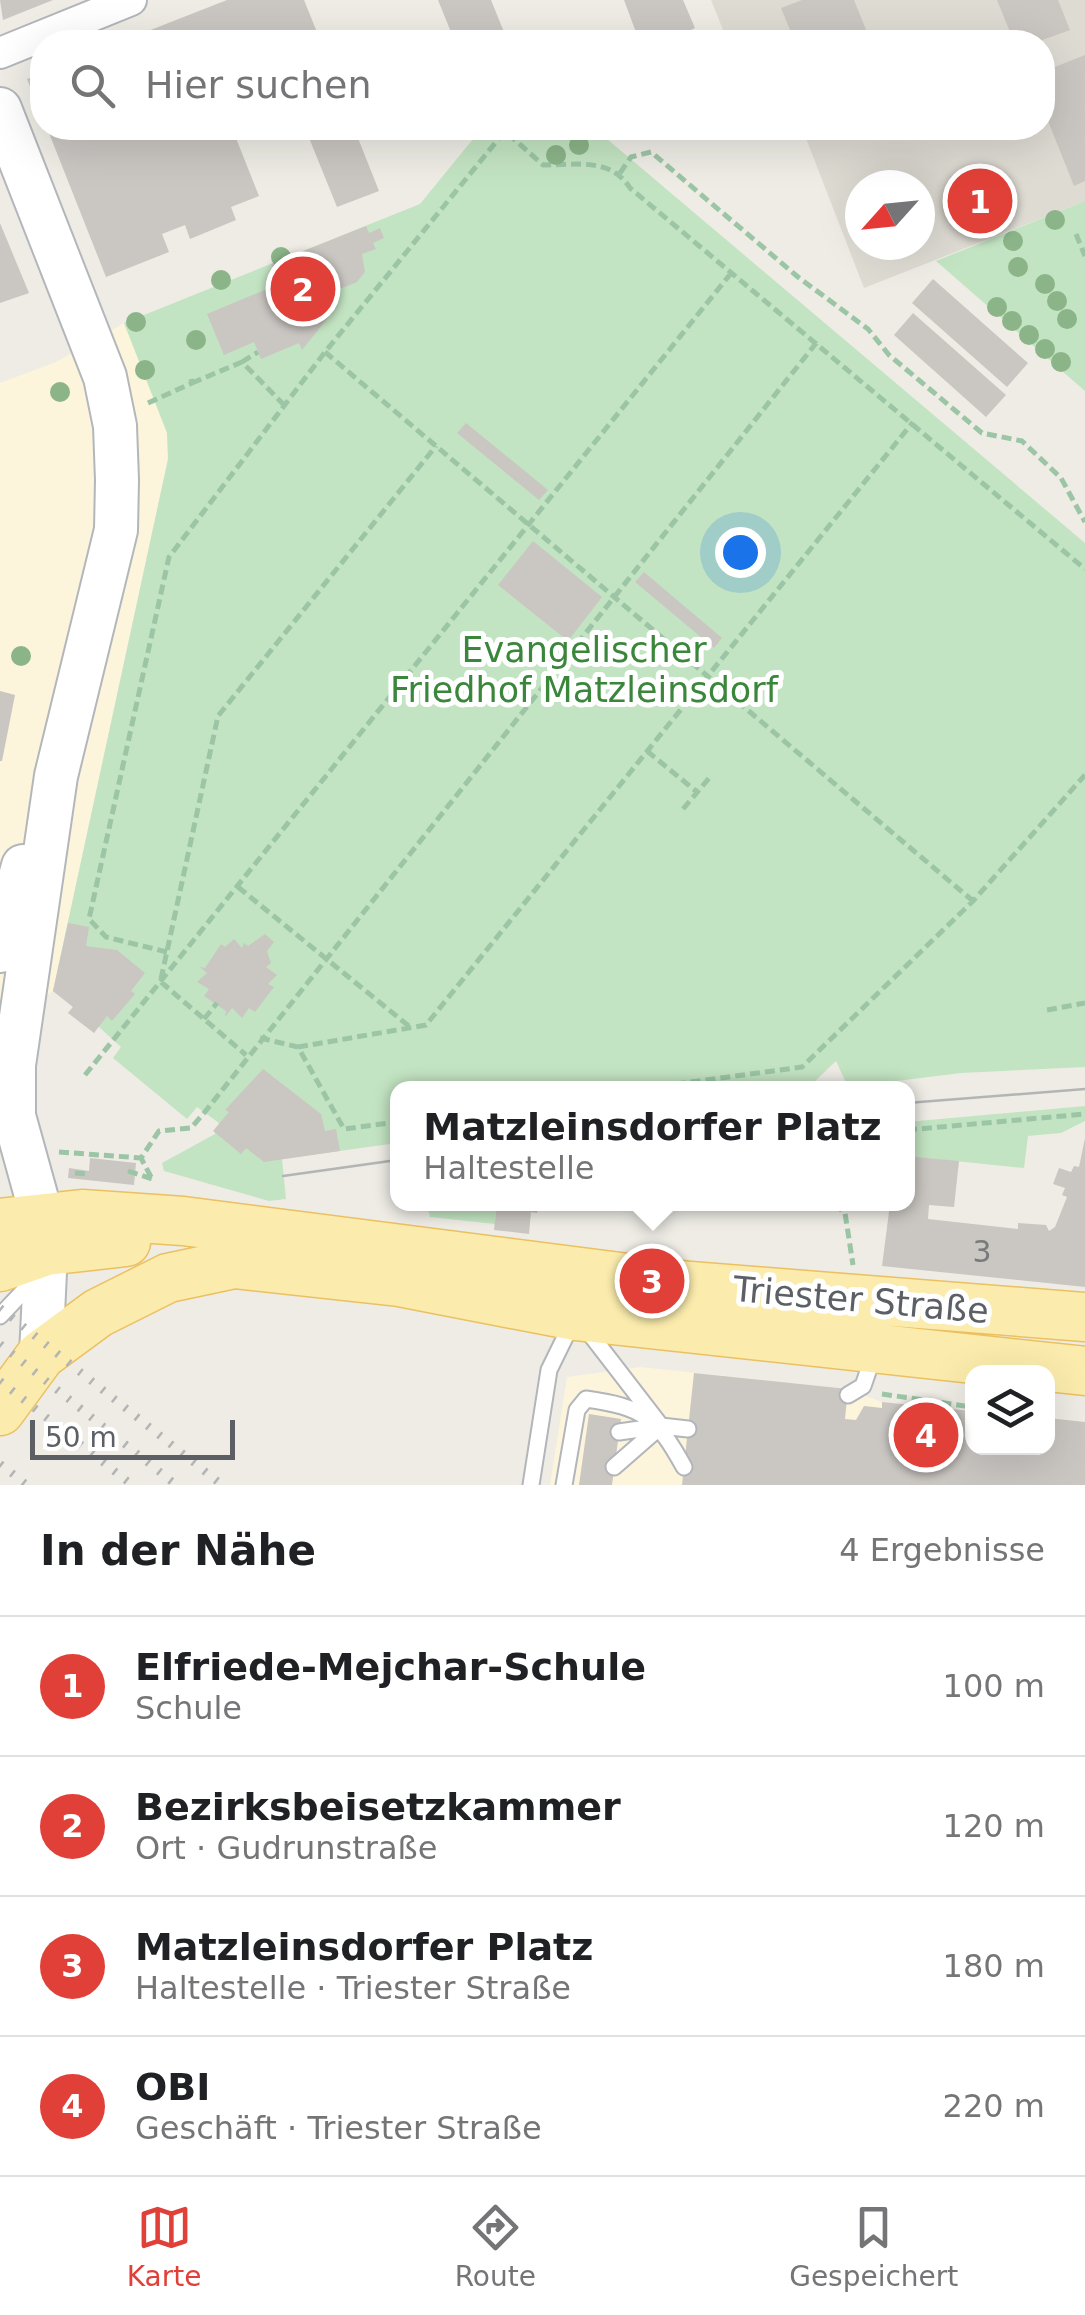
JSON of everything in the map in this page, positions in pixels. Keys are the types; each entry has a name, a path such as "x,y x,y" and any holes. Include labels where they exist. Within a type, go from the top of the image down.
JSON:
{"main road":[{"path":"0,109 104,377 115,426 116,530 56,776 14,1066 14,1116 54,1344 0,1412"},
{"path":"0,951 16,886 56,776"},
{"name":"Triester Straße","path":"0,1267 33,1238 82,1214 324,1237 690,1286 1085,1317"},
{"name":"Triester Straße","path":"54,1344 168,1278 234,1264 380,1280 869,1368 1085,1372"}],"street":[{"path":"57,30 131,0"},
{"path":"0,53 30,41"}],"lane":[{"path":"0,1316 26,1290 33,1238"},
{"path":"531,1485 550,1370 575,1316 661,1426 684,1468"},
{"path":"848,1395 869,1368"},
{"path":"564,1485 576,1454 580,1427 576,1410 586,1399 621,1404 661,1426"},
{"path":"615,1459 661,1426"},
{"path":"619,1432 661,1426 688,1429"}],"path":[{"path":"167,952 106,938 90,920 169,557 324,352 498,140"},
{"path":"514,140 543,165 600,165 620,173 630,188 1085,569"},
{"path":"620,173 631,157 650,152 798,277 868,329 890,355 982,433 1022,441 1061,478 1085,522"},
{"path":"1076,234 1085,256"},
{"path":"85,1075 732,272"},
{"path":"141,1158 160,1131 191,1128 817,342"},
{"path":"148,403 258,352"},
{"path":"324,352 973,901"},
{"path":"242,362 285,406"},
{"path":"260,1038 298,1047 426,1024 913,422"},
{"path":"161,982 218,716 436,446"},
{"path":"647,750 698,792"},
{"path":"698,1081 802,1067 973,901 1085,775"},
{"path":"684,809 710,777"},
{"path":"238,886 410,1027"},
{"path":"161,982 246,1055"},
{"path":"204,1019 217,1003"},
{"path":"1048,1010 1085,1003"},
{"path":"298,1047 344,1130 390,1123"},
{"path":"915,1129 1085,1114"},
{"path":"54,1152 141,1158"},
{"path":"141,1158 151,1177"},
{"path":"843,1211 853,1264"},
{"path":"869,1368 892,1399 965,1406"}],"shaded area":[{"path":"711,0 1085,0 1085,201 864,288 853,260 935,260 935,170 845,170 845,239 807,140 1055,140 1055,30 723,30"},
{"path":"124,323 168,433 168,459 53,991 0,1027 0,383 56,362"},
{"path":"640,1367 848,1389 882,1402 965,1410 965,1455 1055,1455 1055,1419 1085,1422 1085,1485 550,1485 567,1377"}],"green space":[{"name":"Evangelischer Friedhof Matzleinsdorf","path":"472,140 608,140 1085,543 1085,1067 845,1081 836,1061 815,1081 390,1081 390,1144 282,1159 286,1199 269,1201 164,1171 162,1163 215,1134 219,1123 197,1107 187,1119 113,1058 121,1047 99,1027 68,1013 73,1007 53,991 168,459 167,433 124,323 420,204"},
{"path":"1085,201 1085,391 936,261"},
{"path":"1085,1106 1085,1121 1061,1133 1028,1136 1024,1168 915,1157 915,1121"},
{"path":"429,1211 496,1211 495,1224 430,1217"}],"building":[{"path":"0,0 53,0 3,20"},
{"path":"227,0 304,0 316,30 151,30"},
{"path":"438,0 491,0 503,30 450,30"},
{"path":"624,0 683,0 695,28 691,30 635,30"},
{"path":"802,0 854,0 866,30 790,30 781,8"},
{"path":"997,0 1058,0 1070,30 1055,35 1055,30 1009,30"},
{"path":"1085,55 1085,181 1074,186 1055,138 1055,67"},
{"path":"52,140 237,140 259,196 231,207 236,220 190,239 185,225 162,234 169,252 106,277"},
{"path":"310,140 359,140 379,191 337,207"},
{"path":"0,223 29,293 0,303"},
{"path":"366,226 369,233 380,228 384,238 373,243 376,249 362,254 365,272 357,282 327,294 331,304 322,309 327,319 302,350 299,343 261,359 254,342 224,355 207,314 279,284 271,264"},
{"path":"933,279 1028,363 1007,387 912,303"},
{"path":"913,313 1006,395 986,417 894,335"},
{"path":"466,423 548,490 539,500 457,433"},
{"path":"533,541 602,597 568,641 498,585"},
{"path":"644,572 722,638 714,648 635,582"},
{"path":"0,691 15,695 2,761 0,761"},
{"path":"68,923 89,927 86,946 117,950 145,973 131,991 135,994 112,1021 107,1016 94,1033 68,1013 73,1007 53,991"},
{"path":"265,934 274,942 267,951 271,963 266,967 277,975 268,984 274,987 255,1012 249,1008 242,1018 232,1008 225,1017 226,1011 204,996 209,989 197,982 207,973 200,967 205,968 221,944 225,947 234,939 242,948 244,943 248,946"},
{"path":"263,1069 321,1114 325,1131 336,1129 340,1151 264,1162 246,1148 241,1154 213,1131 229,1112 225,1110"},
{"path":"1085,1138 1085,1287 882,1266 889,1211 915,1211 915,1157 959,1161 954,1207 929,1205 928,1219 1018,1229 1018,1223 1046,1225 1049,1231 1055,1227 1067,1197 1062,1195 1065,1188 1053,1184 1059,1168 1071,1172 1074,1166 1079,1167"},
{"path":"90,1158 136,1163 134,1185 68,1178 69,1168 89,1171"},
{"path":"496,1211 537,1211 531,1212 529,1234 494,1230"},
{"path":"694,1373 848,1389 845,1419 856,1420 864,1406 882,1408 882,1402 965,1410 965,1455 1055,1455 1055,1419 1085,1422 1085,1485 682,1485"},
{"path":"589,1414 621,1419 612,1485 579,1485"}],"tram line":[{"path":"915,1102 1085,1089"},
{"path":"283,1176 390,1161"}],"railway":[{"path":"0,1308 222,1485"},
{"path":"0,1344 176,1485"},
{"path":"0,1381 132,1485"},
{"path":"0,1464 27,1485"}],"place":[{"name":"Elfriede-Mejchar-Schule","path":"980,201"},
{"name":"Bezirksbeisetzkammer","path":"303,289"},
{"name":"Matzleinsdorfer Platz","path":"652,1281"},
{"name":"OBI","path":"926,1435"}]}
